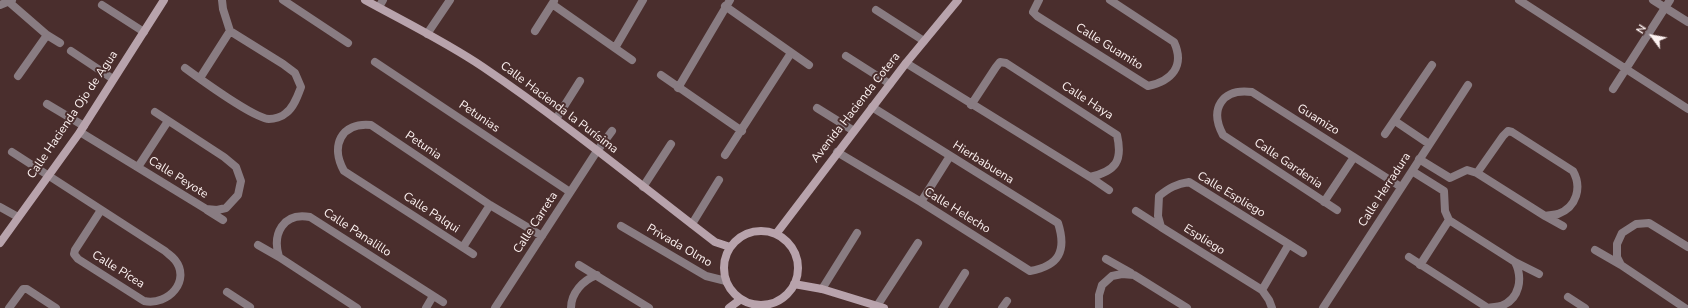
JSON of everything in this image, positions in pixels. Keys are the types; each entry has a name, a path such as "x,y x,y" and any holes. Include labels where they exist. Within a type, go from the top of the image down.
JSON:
{"street":[{"name":"Calle Hacienda Ojo de Agua","path":"0,242 82,129 164,0"},
{"path":"185,68 255,114 269,119 279,117 286,113 296,100 301,86 295,73 230,31 223,9 222,0"},
{"path":"282,0 348,43"},
{"name":"Calle Hacienda la Purísima","path":"365,0 381,4 482,66 556,119 715,242 730,247"},
{"path":"428,34 450,0"},
{"path":"614,48 643,0"},
{"name":"Avenida Hacienda Cotera","path":"776,234 906,63 958,0"},
{"name":"Calle Guamito","path":"1039,0 1033,12 1037,16 1148,86 1166,80 1174,72 1179,61 1178,51 1174,42 1110,0"},
{"path":"1519,0 1688,109"},
{"path":"1653,0 1688,22"},
{"path":"1613,89 1670,0"},
{"path":"0,5 10,1 47,35 60,43"},
{"path":"535,31 553,2 632,60"},
{"path":"678,88 728,3 791,53 809,65"},
{"path":"102,6 144,32"},
{"path":"876,10 924,41"},
{"path":"200,78 230,31"},
{"path":"18,76 47,35"},
{"path":"72,51 114,79"},
{"path":"725,156 791,53"},
{"path":"846,56 890,84"},
{"name":"Petunias","path":"375,62 570,192"},
{"name":"Calle Haya","path":"970,104 1000,62 1006,63 1116,135 1120,148 1119,157 1115,165 1109,171 1090,177"},
{"path":"906,63 1109,190"},
{"path":"1385,134 1432,66"},
{"path":"661,76 742,131"},
{"path":"556,119 580,82"},
{"name":"Calle Herradura","path":"1323,308 1468,85"},
{"name":"Guamizo","path":"1220,102 1232,93 1242,91 1252,92 1401,187"},
{"name":"Calle Gardenia","path":"1220,102 1216,115 1218,125 1223,135 1324,202 1354,157"},
{"name":"Calle Peyote","path":"47,104 138,167 223,220"},
{"path":"817,108 854,131"},
{"name":"Hierbabuena","path":"872,108 1058,223 1062,235 1060,252"},
{"path":"155,112 168,121"},
{"name":"Calle Peyote","path":"138,167 168,121 224,156 236,167 241,181 238,195 226,208 206,210"},
{"path":"1395,121 1429,144"},
{"name":"Petunia","path":"340,136 361,124 370,125 490,205"},
{"name":"Calle Carreta","path":"495,308 597,151 612,131"},
{"path":"1477,173 1503,136 1508,131 1512,132 1573,171 1577,179 1576,196 1567,208 1559,214 1546,216"},
{"name":"Calle Palqui","path":"340,136 337,150 344,171 463,247 490,205"},
{"path":"643,187 671,144"},
{"name":"Calle Pícea","path":"12,152 48,175 102,210 165,251 175,260 180,273 178,285 168,298 160,305 138,298 78,259 74,254 75,250 102,210"},
{"name":"Calle Helecho","path":"837,152 1030,271 1043,269 1052,264 1060,252"},
{"path":"920,202 950,156"},
{"path":"1419,159 1450,178 1467,170 1477,173 1563,226"},
{"path":"1412,171 1444,191 1445,211 1450,220 1515,262 1539,274"},
{"path":"692,224 719,180"},
{"name":"Calle Espliego","path":"1161,227 1158,216 1159,196 1169,188 1178,184 1189,182 1303,253"},
{"path":"1324,202 1337,210"},
{"path":"490,205 542,236"},
{"path":"0,207 18,218"},
{"name":"Espliego","path":"1136,211 1262,290"},
{"name":"Calle Panalillo","path":"279,257 276,248 276,241 281,227 286,221 299,215 310,217 443,302"},
{"path":"1420,265 1450,220"},
{"path":"1621,265 1617,257 1617,244 1622,233 1636,224 1649,223 1688,247"},
{"name":"Privada Olmo","path":"621,226 706,276 726,281"},
{"path":"764,231 776,234 786,241 793,250 797,261 794,284 788,293 771,303 760,305 750,304 741,300 732,292 726,281 724,270 725,258 730,247 739,238 751,232 764,231"},
{"path":"822,289 857,232"},
{"path":"794,284 822,289 881,307 918,243"},
{"path":"1272,308 1269,300 1262,290 1289,244"},
{"path":"258,245 357,308"},
{"path":"463,247 473,254"},
{"path":"1595,250 1621,265 1685,308"},
{"path":"1409,257 1488,308 1501,306 1510,300 1518,288 1520,271 1515,262"},
{"path":"1106,259 1187,308"},
{"path":"579,265 649,308"},
{"path":"943,308 965,273"},
{"path":"1099,308 1099,295 1102,285 1112,276 1122,274 1134,275"},
{"path":"571,308 575,292 588,278 597,275"},
{"path":"9,308 23,289 27,289 56,308"},
{"path":"228,292 251,308"},
{"path":"426,308 433,296"},
{"path":"1568,298 1585,308"},
{"path":"729,308 741,300"},
{"path":"237,308 241,306 251,308"}]}
